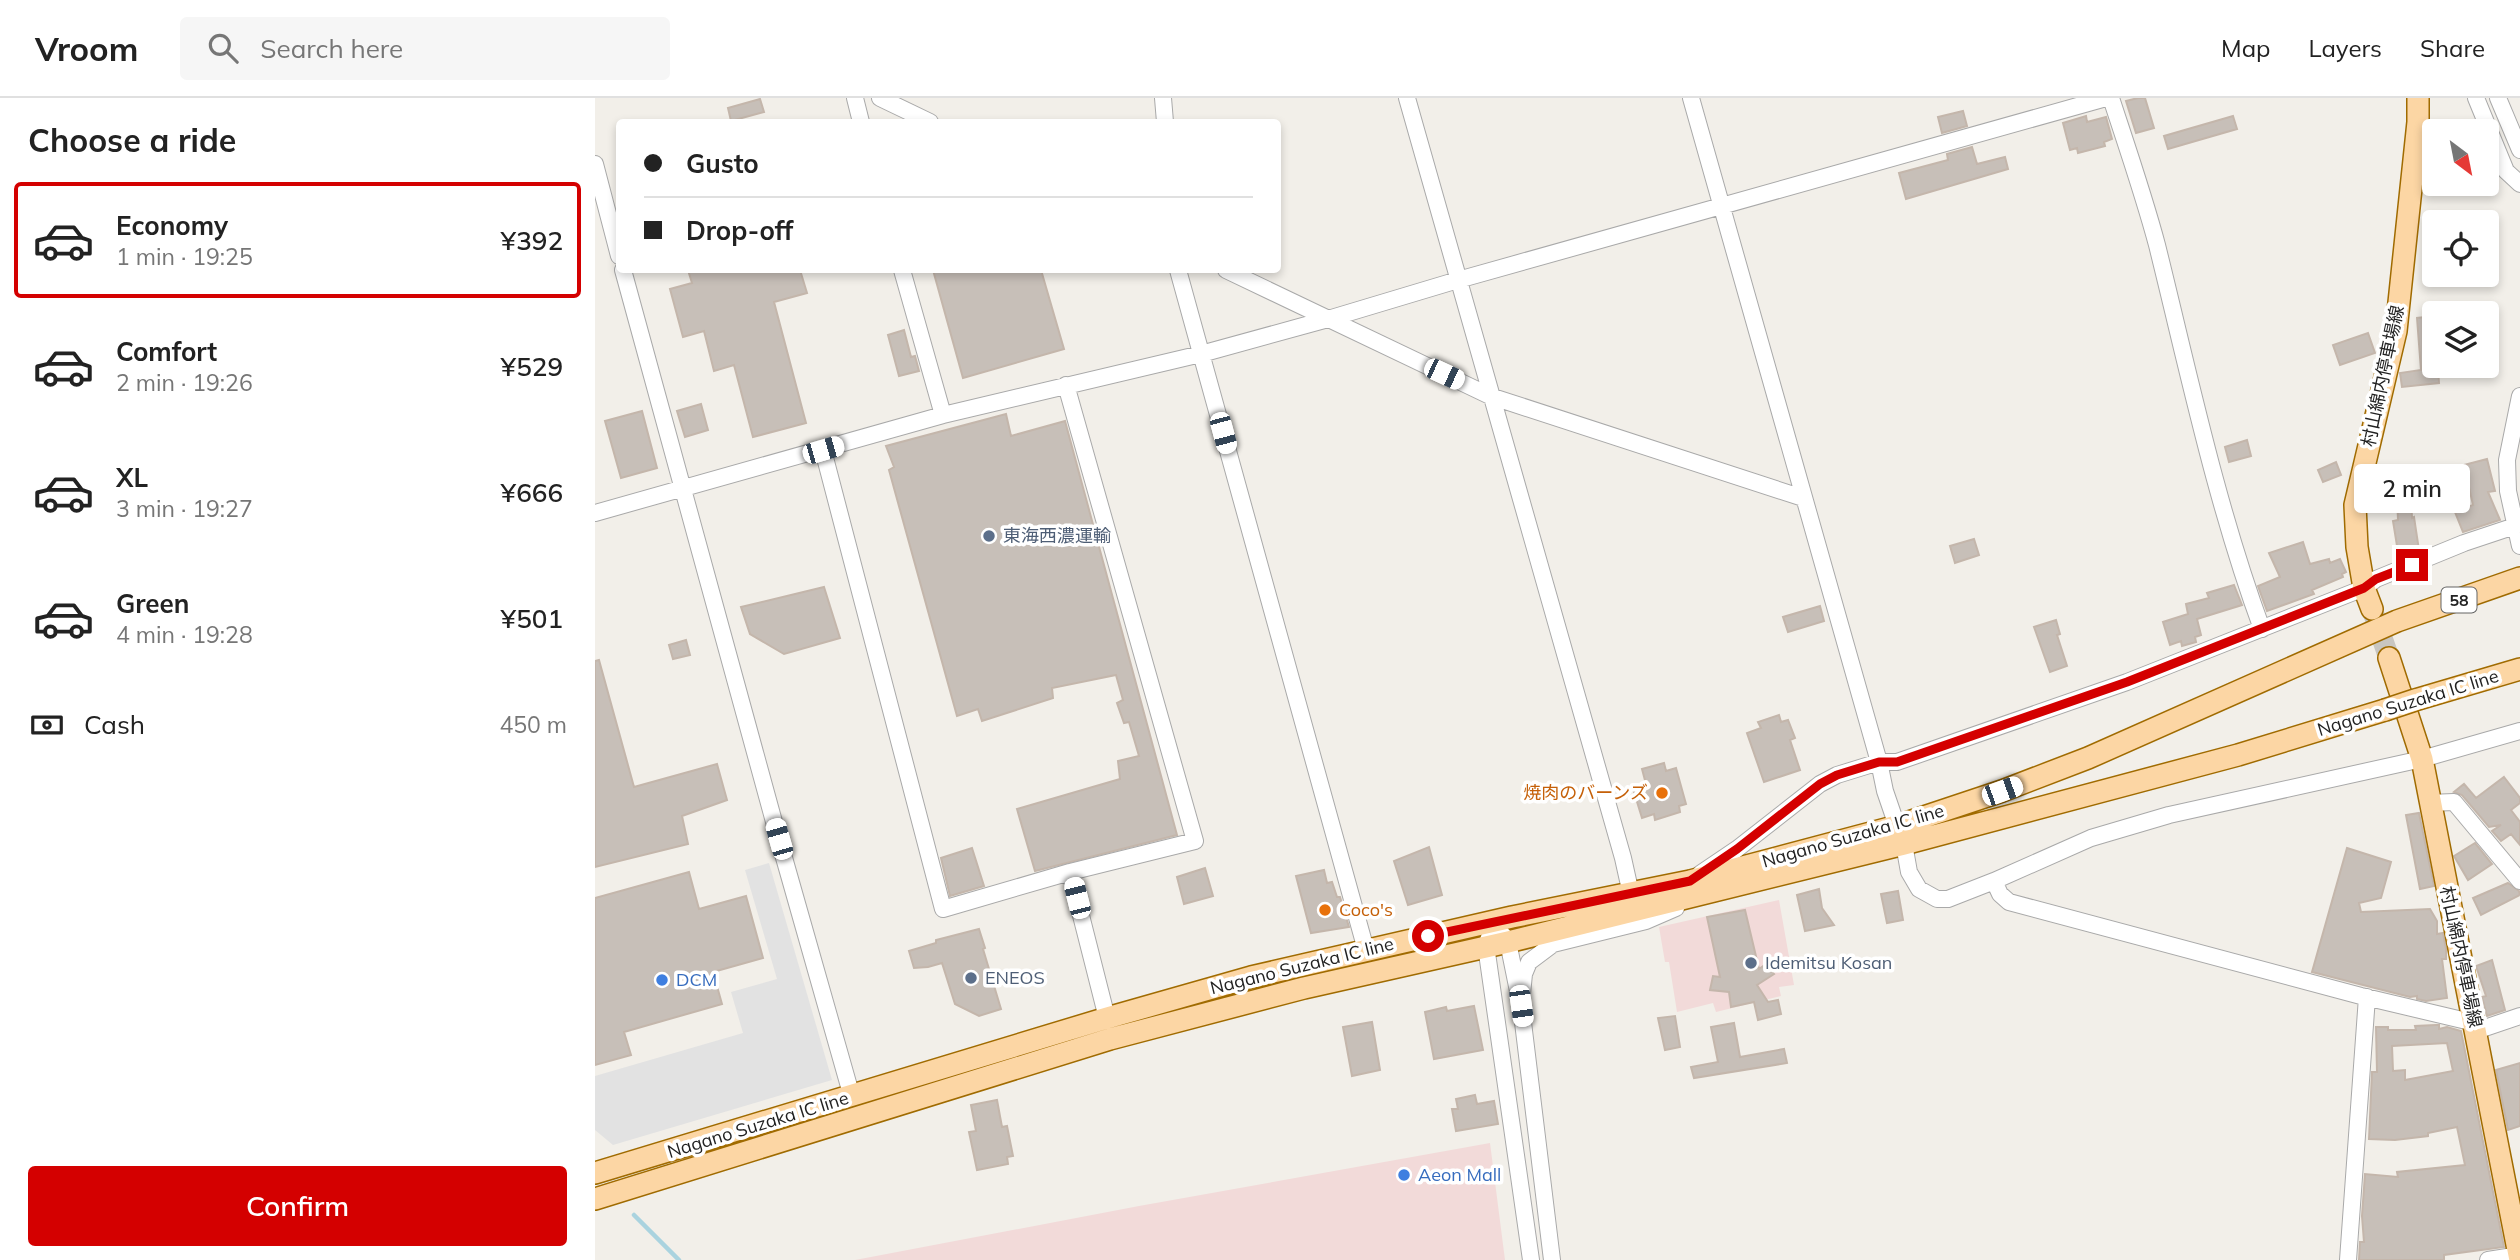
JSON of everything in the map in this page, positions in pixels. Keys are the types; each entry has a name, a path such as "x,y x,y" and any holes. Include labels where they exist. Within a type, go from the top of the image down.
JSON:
{"main road":[{"name":"村山綿内停車場線","path":"2372,609 2364,588 2357,547 2355,505 2396,331 2419,122 2418,98"},
{"name":"Nagano Suzaka IC line","path":"595,1199 1110,1039 1304,988 1508,942 1710,892 1900,835 2088,758 2397,621 2520,578"},
{"name":"村山綿内停車場線","path":"2389,658 2422,759 2519,1256"},
{"name":"Nagano Suzaka IC line","path":"595,1173 1251,977 1495,921 1900,835 2238,755 2520,669"}],"street":[{"path":"855,98 860,119"},
{"path":"880,98 924,119"},
{"path":"1163,98 1165,119"},
{"path":"1407,98 1631,894"},
{"path":"1691,98 1885,791 1907,865 1919,889 1937,900 1958,897 2091,838 2117,830 2169,815 2422,759 2520,731"},
{"path":"595,513 943,415 1201,354 1328,320 1458,280 2109,98 2156,242 2189,383 2229,534 2262,629"},
{"path":"2476,98 2506,171 2520,184"},
{"path":"2498,98 2520,150"},
{"path":"595,164 616,244"},
{"path":"624,273 852,1097"},
{"path":"903,273 943,415"},
{"path":"1179,273 1366,950"},
{"path":"1232,273 1490,396 1803,498"},
{"path":"823,450 943,909 1070,872 1195,841 1066,385"},
{"path":"2520,396 2507,460 2508,491 2520,547"},
{"path":"1690,881 1737,849 1806,792 1837,775 1879,762 1897,762 2127,682 2364,588 2376,579 2464,543 2515,526"},
{"path":"2429,803 2454,802 2520,881"},
{"path":"1070,872 1107,1018"},
{"path":"1994,881 2000,894 2009,902 2476,1027 2520,1016"},
{"path":"1521,1006 1524,974 1529,962 1543,950 1553,944 1646,921 1710,892"},
{"path":"1495,921 1508,942 1521,1006 1552,1260"},
{"path":"1495,921 1486,946 1531,1260"},
{"path":"2349,1260 2367,997"},
{"path":"2488,1260 2519,1256"}],"shaded area":[{"path":"769,863 832,1080 613,1145 595,1130 595,1076 743,1033 731,992 777,979 745,870"},
{"path":"1779,900 1794,985 1779,987 1781,996 1716,1012 1713,1003 1677,1012 1669,962 1665,962 1659,927"},
{"name":"Aeon Mall","path":"1490,1143 1505,1260 855,1260 1139,1206"}],"building":[{"path":"2145,98 2154,128 2136,133 2126,101"},
{"path":"760,99 764,112 731,119 728,108"},
{"path":"1963,111 1967,126 1942,133 1938,117"},
{"path":"2086,116 2087,122 2106,117 2112,139 2104,142 2105,146 2078,153 2077,148 2070,150 2063,123"},
{"path":"2233,116 2237,129 2168,149 2164,136"},
{"path":"1972,147 1977,164 2005,157 2008,169 1906,199 1899,173 1948,160 1947,154"},
{"path":"689,273 801,273 807,293 774,302 806,423 753,437 734,365 714,371 704,331 683,337 670,289 692,283"},
{"path":"934,273 1042,273 1064,349 963,378"},
{"path":"2422,317 2422,378 2439,378 2439,383 2402,387 2400,373 2421,370 2417,318"},
{"path":"904,330 911,357 915,356 919,371 899,376 888,335"},
{"path":"2368,333 2375,353 2340,365 2333,345"},
{"path":"701,404 708,430 685,437 677,411"},
{"path":"642,411 657,468 621,478 605,421"},
{"path":"1006,414 1011,436 1065,421 1177,835 1035,871 1017,809 1120,779 1118,761 1139,756 1129,722 1124,723 1117,703 1123,700 1116,675 1052,688 1053,698 982,721 978,709 957,716 889,470 894,467 886,446"},
{"path":"2247,440 2251,456 2229,462 2225,447"},
{"path":"2487,459 2495,491 2488,492 2500,520 2463,532 2455,512 2473,505 2464,465"},
{"path":"2336,462 2341,475 2323,482 2318,470"},
{"path":"2411,495 2412,518 2414,517 2419,550 2399,558 2393,521 2398,520 2397,496"},
{"path":"1974,539 1979,555 1955,563 1950,546"},
{"path":"2303,542 2310,564 2329,559 2330,563 2340,559 2346,572 2342,574 2343,577 2312,590 2314,594 2267,611 2258,586 2280,577 2269,553"},
{"path":"2234,585 2242,605 2197,619 2201,635 2195,637 2196,642 2182,646 2181,641 2170,645 2163,622 2188,614 2186,604 2209,598 2207,593"},
{"path":"824,587 840,638 784,654 750,634 741,607"},
{"path":"1820,606 1824,621 1788,632 1783,617"},
{"path":"2056,620 2060,634 2057,635 2067,666 2050,672 2034,627"},
{"path":"686,640 690,655 673,659 669,645"},
{"path":"599,660 634,787 717,764 727,800 682,816 688,844 595,867 595,661"},
{"path":"1779,715 1781,722 1788,720 1795,738 1790,740 1800,770 1764,782 1747,733 1761,728 1758,722"},
{"path":"1664,763 1666,771 1676,768 1686,804 1679,806 1680,812 1655,820 1654,814 1642,818 1634,792 1647,788 1642,769"},
{"path":"2504,777 2520,798 2520,803 2511,810 2520,822 2520,845 2511,834 2501,841 2492,831 2501,825 2489,827 2462,795 2454,792 2464,784 2476,798"},
{"path":"2419,813 2434,886 2420,889 2406,815"},
{"path":"2475,843 2492,864 2468,880 2454,856"},
{"path":"1429,847 1442,895 1408,905 1394,861"},
{"path":"972,848 984,886 950,896 941,858"},
{"path":"2347,848 2391,862 2381,898 2359,903 2361,912 2430,909 2437,921 2437,934 2443,933 2446,959 2442,959 2447,998 2426,1001 2417,999 2417,996 2410,997 2312,972"},
{"path":"1205,868 1213,896 1184,904 1177,877"},
{"path":"1324,870 1327,883 1332,882 1337,897 1340,897 1349,927 1311,933 1296,876"},
{"path":"689,872 699,909 746,896 763,958 713,972 722,1004 624,1032 631,1055 595,1065 595,898"},
{"path":"2508,883 2519,891 2520,895 2481,915 2473,898"},
{"path":"1819,889 1822,908 1834,925 1805,931 1797,895"},
{"path":"1898,891 1903,920 1887,923 1881,894"},
{"path":"1745,910 1759,969 1766,964 1774,974 1757,985 1768,1002 1778,1000 1781,1014 1758,1020 1754,1002 1731,1007 1729,992 1710,990 1713,976 1720,977 1707,917"},
{"path":"979,929 1001,1009 979,1016 955,1004 942,963 914,968 909,951 936,943 936,940"},
{"path":"2492,960 2505,1010 2487,1016 2482,997 2486,996 2476,966"},
{"path":"1474,1006 1483,1050 1434,1059 1425,1012 1446,1007 1447,1011"},
{"path":"1675,1016 1680,1047 1665,1050 1658,1018"},
{"path":"1372,1022 1380,1070 1352,1076 1343,1027"},
{"path":"1734,1023 1740,1057 1784,1049 1787,1063 1694,1078 1691,1067 1718,1062 1711,1027"},
{"path":"2439,1025 2439,1029 2447,1027 2461,1031 2504,1247 2444,1255 2444,1260 2359,1260 2360,1242 2364,1242 2362,1216 2365,1174 2398,1177 2397,1172 2465,1165 2457,1127 2428,1133 2428,1136 2395,1140 2369,1139 2372,1072 2377,1072 2376,1027 2416,1030 2415,1026","holes":["2447,1043 2453,1071 2405,1080 2405,1070 2393,1071 2392,1046"]},
{"path":"2520,1063 2520,1126 2508,1130 2496,1070"},
{"path":"1475,1095 1477,1104 1494,1101 1498,1124 1456,1131 1452,1109 1458,1109 1456,1099"},
{"path":"997,1100 1002,1127 1007,1126 1013,1156 1007,1157 1008,1164 977,1170 969,1132 976,1131 971,1105"}],"waterway":[{"path":"634,1215 679,1260"}],"tunnel":[{"path":"2372,609 2389,658"}],"place":[{"name":"東海西濃運輸","path":"989,536"},
{"name":"焼肉のバーンズ","path":"1662,793"},
{"name":"Coco's","path":"1325,910"},
{"name":"Idemitsu Kosan","path":"1751,963"},
{"name":"ENEOS","path":"971,978"},
{"name":"DCM","path":"662,980"},
{"name":"Aeon Mall","path":"1404,1175"}],"route":[{"path":"1428,936 1690,881 1737,849 1806,792 1837,775 1879,762 1897,762 2127,682 2364,588 2376,579 2412,565"}]}
